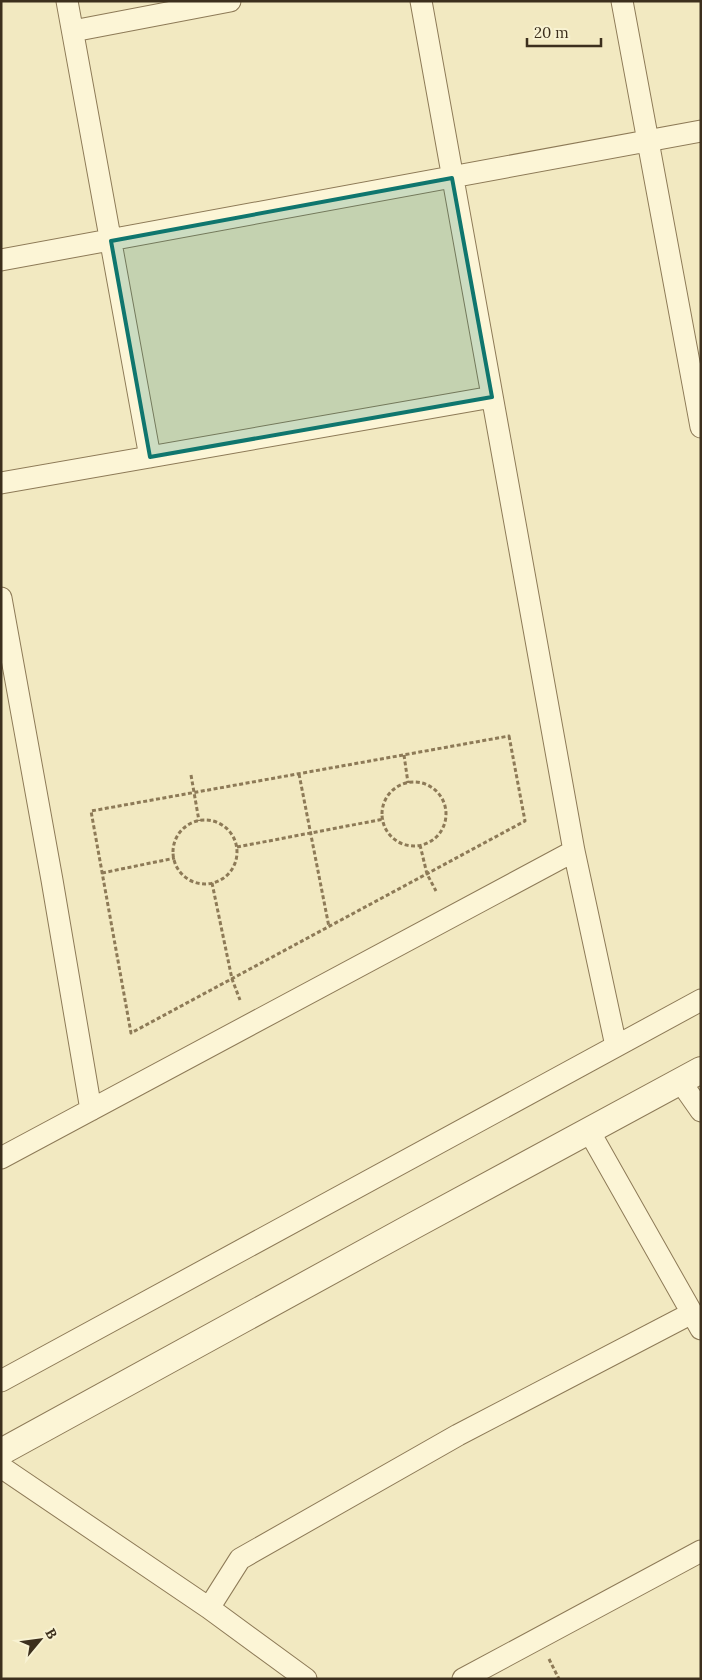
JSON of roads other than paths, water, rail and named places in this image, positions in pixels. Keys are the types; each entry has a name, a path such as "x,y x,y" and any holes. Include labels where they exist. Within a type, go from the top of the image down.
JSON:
{"street":[{"path":"67,1 150,457"},
{"path":"73,31 230,1"},
{"path":"421,1 574,851 616,1046"},
{"path":"622,1 701,427"},
{"path":"1,260 701,131"},
{"path":"1,483 492,397"},
{"path":"1,598 91,1110"},
{"path":"1,1158 574,851"},
{"path":"1,1381 701,1000"},
{"path":"1,1452 690,1076 701,1111"},
{"path":"209,1608 240,1559 458,1435 696,1321 589,1131"},
{"path":"1,1467 209,1608 306,1679"},
{"path":"462,1679 701,1550"}]}
